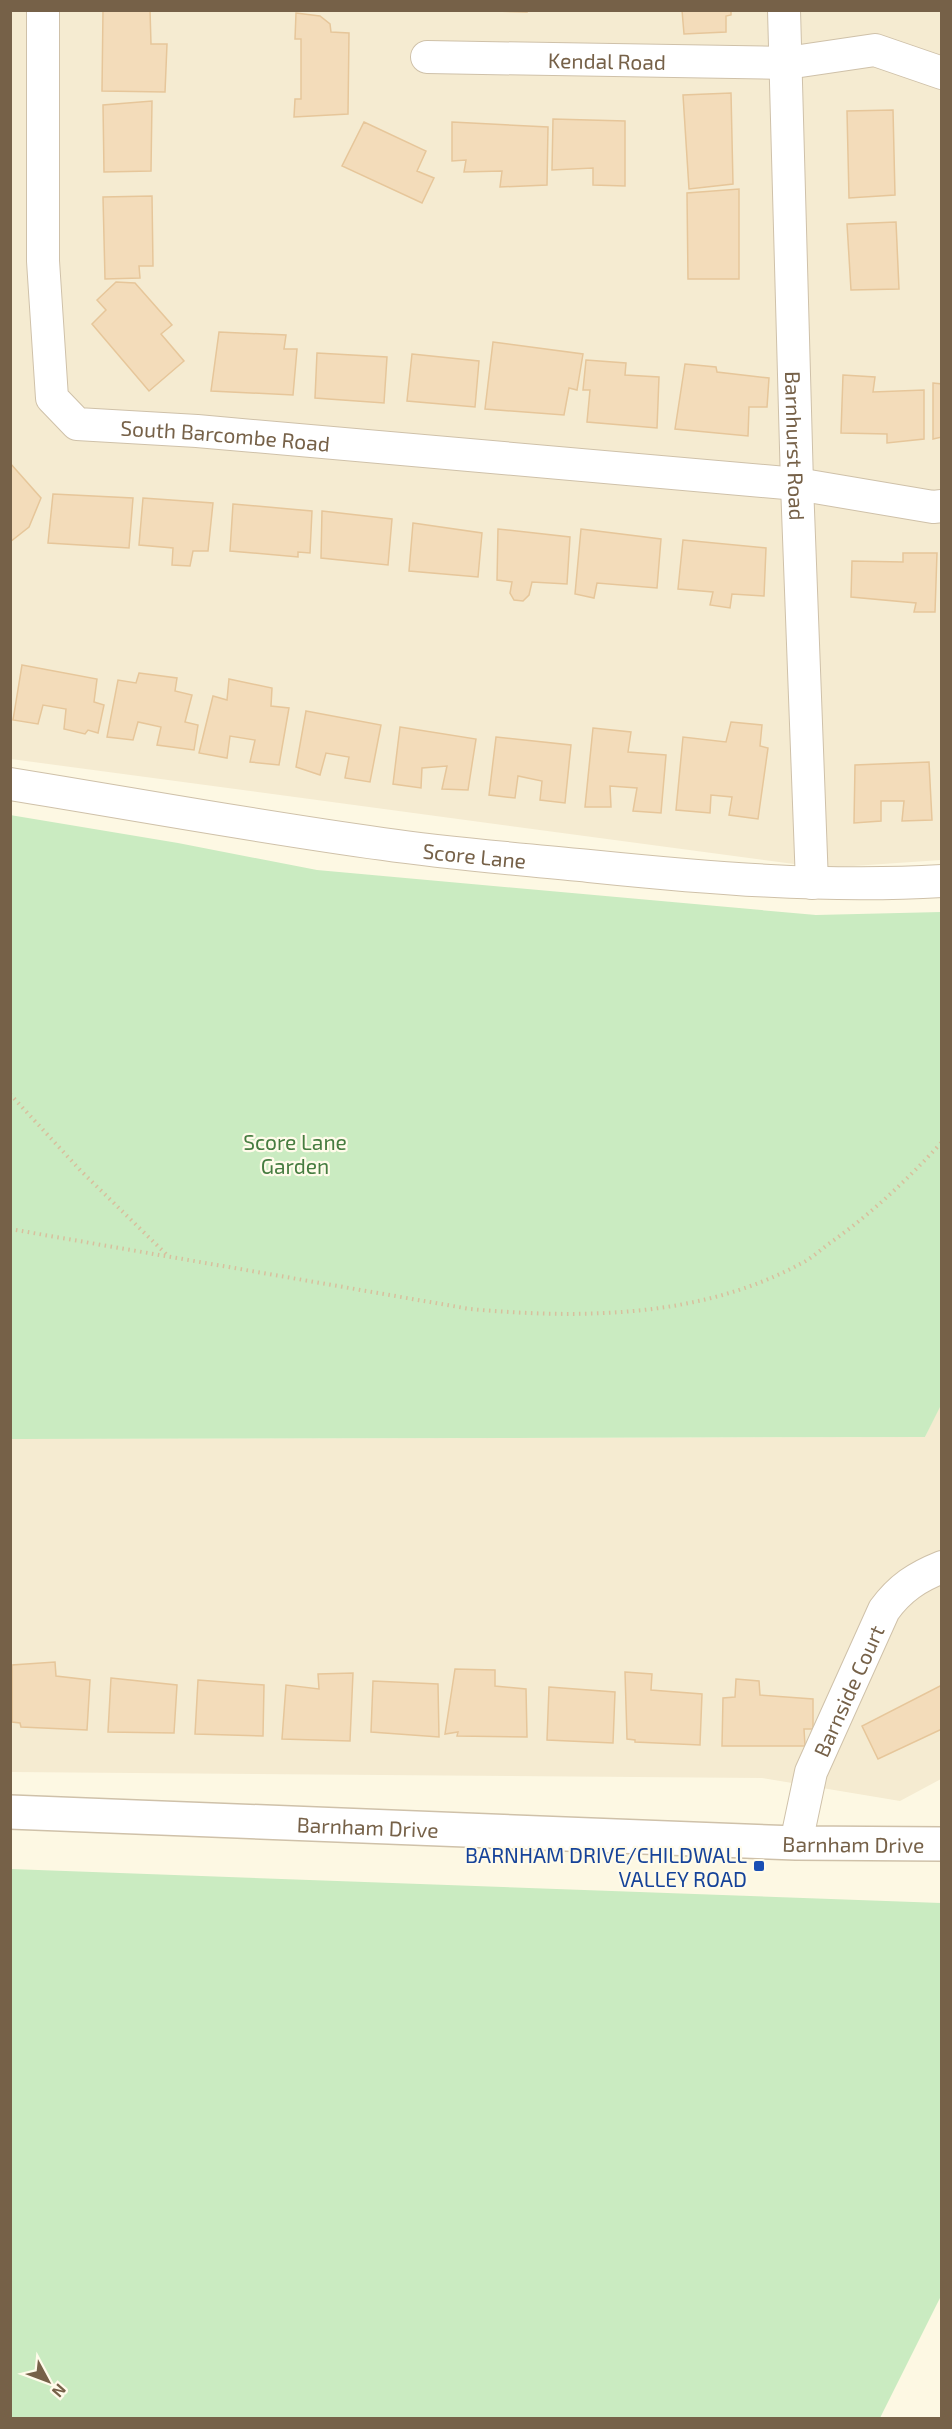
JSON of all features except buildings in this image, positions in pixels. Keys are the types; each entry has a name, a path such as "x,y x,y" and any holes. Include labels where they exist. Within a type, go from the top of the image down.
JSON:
{"street":[{"name":"South Barcombe Road","path":"43,10 43,261 52,398 76,424 220,433 797,484 933,507 942,506"},
{"name":"Barnhurst Road","path":"784,10 797,484 812,884"},
{"name":"Kendal Road","path":"427,57 787,63 875,50 942,73"},
{"name":"Score Lane","path":"10,784 383,844 670,874 812,884 942,881"},
{"name":"Barnside Court","path":"796,1842 811,1772 884,1610 913,1579 942,1567"},
{"name":"Barnham Drive","path":"10,1812 796,1842 942,1844"}],"path":[{"path":"10,1094 81,1171 167,1255"},
{"path":"10,1229 470,1309 522,1314 633,1312 687,1304 744,1289 801,1264 879,1206 942,1142"}],"shaded area":[{"path":"11,11 941,11 941,860 824,868 11,759"},
{"path":"941,1403 941,1779 900,1801 762,1778 11,1772 11,1439 925,1437"}],"green space":[{"name":"Score Lane Garden","path":"10,815 178,843 317,870 816,915 941,912 942,1403 925,1437 11,1439"},
{"path":"11,1869 941,1903 941,2296 880,2418 11,2418"}],"place":[{"name":"BARNHAM DRIVE/CHILDWALL VALLEY ROAD","path":"759,1866"}]}
